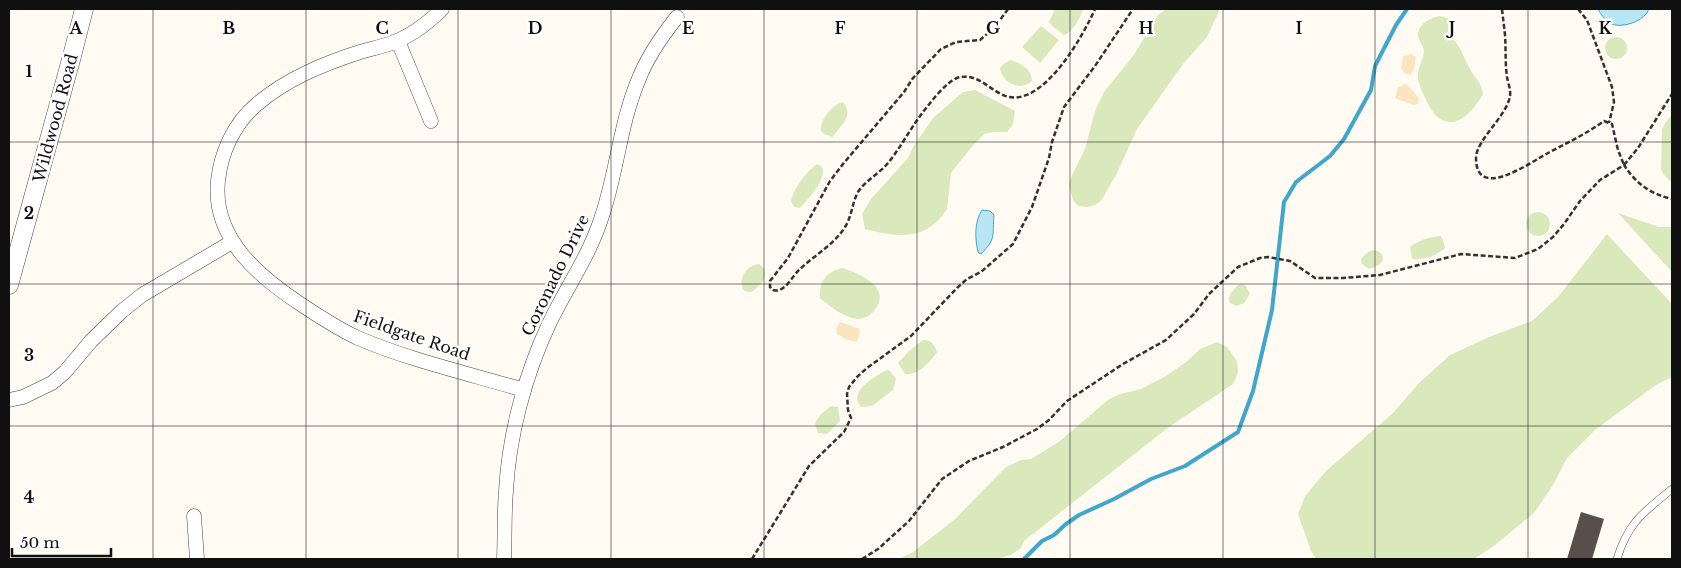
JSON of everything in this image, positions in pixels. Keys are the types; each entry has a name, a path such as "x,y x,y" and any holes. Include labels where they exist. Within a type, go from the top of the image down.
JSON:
{"street":[{"name":"Wildwood Road","path":"9,285 84,9"},
{"name":"Fieldgate Road","path":"442,9 429,22 411,35 398,41 330,62 296,78 274,91 255,106 231,136 223,154 219,168 217,188 221,216 232,242 244,258 260,274 293,300 328,322 358,338 425,361 524,390"},
{"name":"Coronado Drive","path":"504,559 506,490 514,435 524,390 549,324 578,271 603,215 628,110 637,82 648,58 661,37 677,17"},
{"path":"398,41 431,121"},
{"path":"9,400 23,397 52,384 65,372 91,341 122,311 142,296 232,242"},
{"path":"194,516 197,559"}],"lane":[{"path":"1617,559 1624,539 1634,523 1642,513 1672,489"}],"path":[{"path":"1008,9 995,27 980,40 956,42 941,49 913,78 904,92 842,164 830,181 788,258 770,281 772,290 779,291 800,269 839,236 850,216 859,191 887,165 933,98 949,84 957,78 976,78 1010,97 1020,97 1030,93 1041,87 1064,61 1095,9"},
{"path":"752,559 809,466 849,425 851,418 848,410 847,394 849,386 857,376 911,336 957,288 981,272 1013,244 1032,206 1064,107 1095,66 1133,9"},
{"path":"1502,9 1507,77 1511,94 1504,113 1494,124 1478,151 1476,157 1478,170 1484,176 1494,179 1509,176 1588,132 1604,121 1612,124 1624,166 1651,193 1672,199"},
{"path":"1578,9 1591,28 1612,87 1614,102 1609,123"},
{"path":"862,559 878,549 909,521 942,479 969,461 1003,447 1037,429 1050,420 1068,401 1123,364 1166,340 1194,314 1209,294 1238,267 1260,258 1268,257 1290,261 1315,278 1380,275 1461,254 1515,258 1538,249 1553,237 1580,201 1600,180 1624,166 1638,148 1672,94"}],"green space":[{"path":"1055,9 1083,9 1073,28 1064,35 1049,22"},
{"path":"1166,9 1220,9 1207,37 1183,64 1137,129 1117,173 1101,201 1088,207 1078,206 1073,200 1069,185 1085,149 1095,111 1104,92 1133,56 1158,15"},
{"path":"1440,16 1453,22 1451,37 1460,48 1480,84 1483,94 1477,104 1463,118 1448,122 1434,113 1418,80 1418,72 1424,50 1418,37 1420,28 1426,22"},
{"path":"1041,26 1059,40 1040,63 1022,47"},
{"path":"1616,37 1624,40 1627,48 1624,56 1616,59 1608,56 1605,48 1608,40"},
{"path":"1011,60 1025,68 1032,77 1032,81 1022,86 1017,86 1004,78 1000,68"},
{"path":"975,90 1015,111 1013,124 1007,132 984,134 951,173 947,209 939,220 920,232 910,234 888,234 865,229 862,214 871,199 908,158 913,147 933,118 963,92"},
{"path":"843,102 847,112 846,120 833,137 824,134 821,131 822,122 835,106"},
{"path":"1672,115 1672,183 1661,169 1662,130"},
{"path":"817,164 823,170 818,186 800,208 795,207 791,202 797,186 804,176"},
{"path":"1538,212 1546,216 1550,224 1546,232 1538,236 1530,232 1526,224 1530,216"},
{"path":"1618,213 1659,227 1672,227 1672,272"},
{"path":"1607,234 1672,304 1672,377 1656,385 1595,430 1567,458 1553,485 1534,513 1495,545 1474,559 1316,559 1311,551 1298,514 1305,496 1326,471 1393,413 1419,383 1450,355 1489,337 1532,321 1558,297"},
{"path":"1441,236 1445,248 1425,258 1412,259 1410,247 1424,239"},
{"path":"1373,250 1378,251 1383,256 1383,259 1379,265 1369,269 1362,264 1361,259"},
{"path":"759,264 765,271 764,279 751,292 744,291 742,277 744,273 750,267"},
{"path":"842,268 865,278 877,289 880,295 879,303 867,317 857,319 842,314 820,298 822,282 832,272"},
{"path":"1238,285 1246,286 1250,294 1244,303 1236,306 1230,303 1230,294"},
{"path":"923,340 928,340 932,343 937,352 928,363 915,373 905,374 898,363"},
{"path":"1217,342 1227,347 1237,361 1238,373 1233,384 1169,427 1024,541 1021,548 1011,555 995,559 899,559 913,552 955,519 1006,467 1021,460 1031,459 1060,441 1109,399 1141,389 1166,376 1200,349"},
{"path":"887,370 896,379 893,390 872,406 861,407 857,396 860,390 870,380"},
{"path":"831,406 838,407 840,421 827,434 818,433 815,423 821,414"}],"sand":[{"path":"1411,54 1416,57 1414,69 1410,75 1404,73 1401,68 1403,56"},
{"path":"1405,84 1419,98 1418,104 1413,105 1395,98 1398,87"},
{"path":"840,322 860,329 858,341 845,339 837,334 836,328"}],"water":[{"path":"1598,9 1649,9 1644,16 1630,24 1615,25 1607,21"},
{"path":"982,210 990,211 994,215 992,240 981,254 978,252 976,231 979,215"}],"building":[{"path":"1581,512 1604,519 1592,559 1567,559"}],"waterway":[{"path":"1024,559 1042,541 1054,535 1079,515 1151,479 1185,466 1238,432 1253,391 1272,310 1284,202 1296,182 1330,156 1344,139 1371,90 1375,66 1396,25 1407,9"}]}
